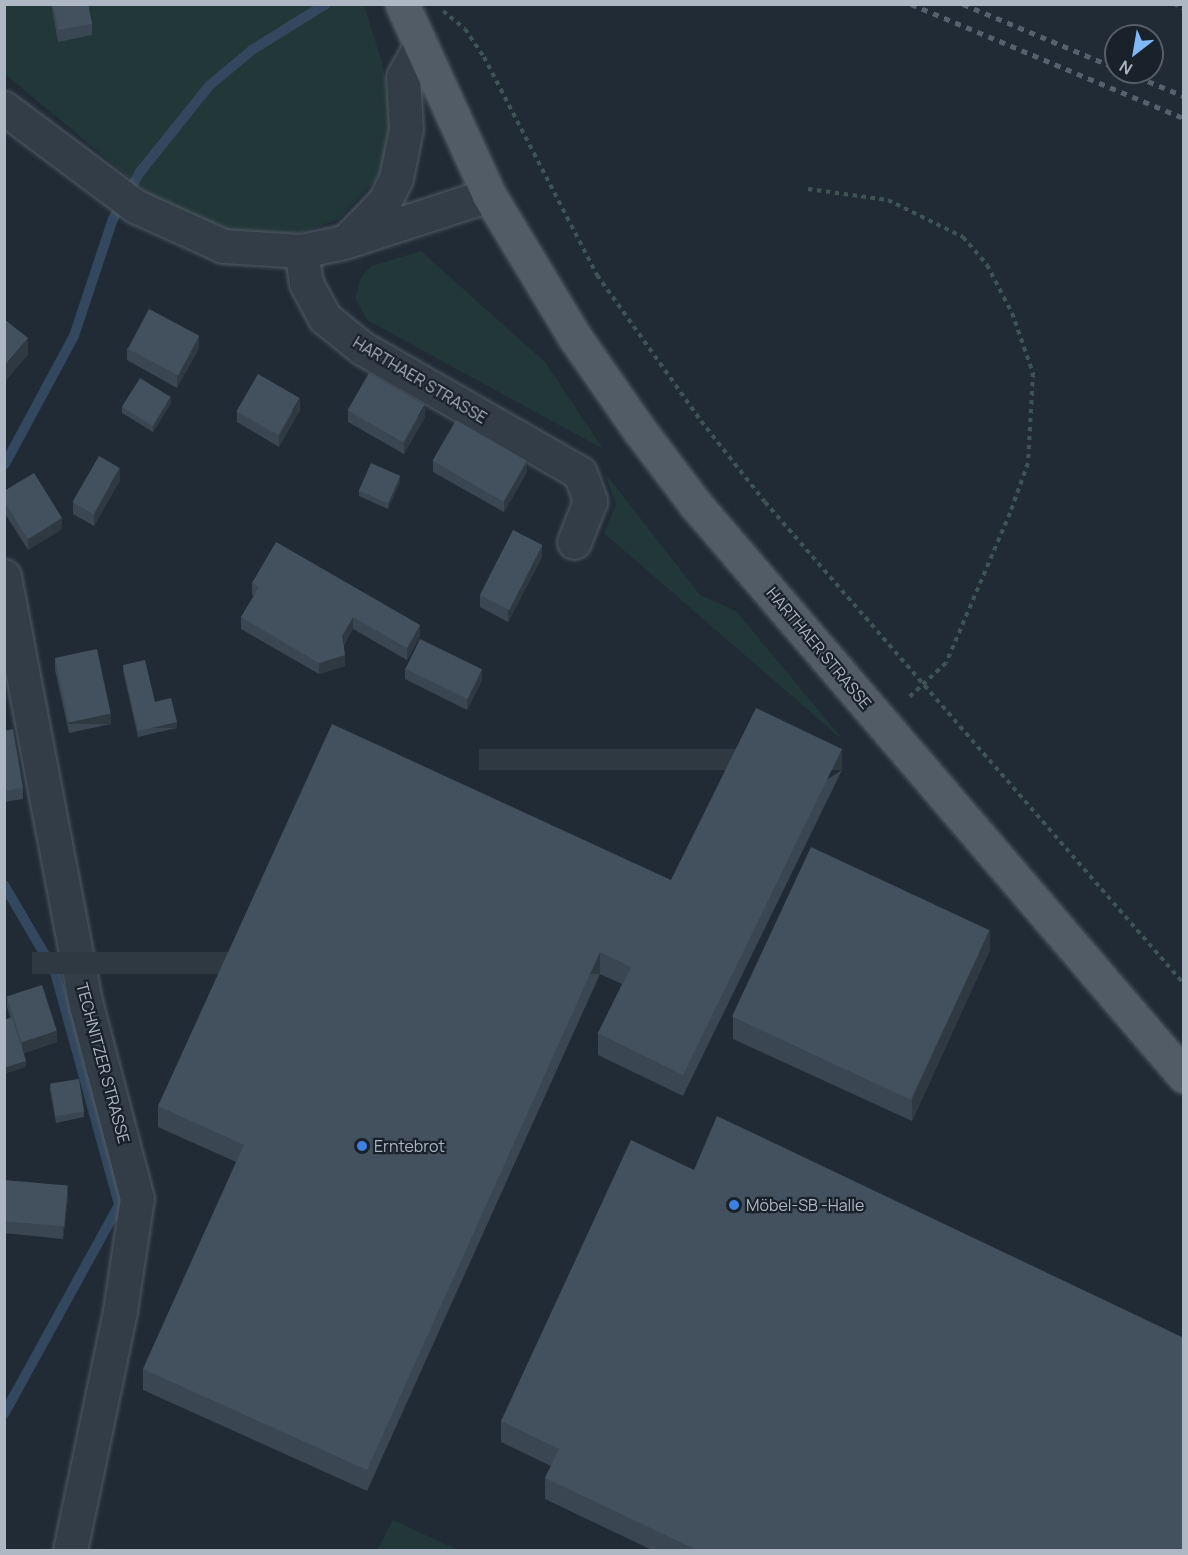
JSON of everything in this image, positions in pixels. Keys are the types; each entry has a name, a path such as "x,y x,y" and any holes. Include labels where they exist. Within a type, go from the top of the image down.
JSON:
{"main road":[{"name":"HARTHAER STRASSE","path":"418,6 421,45 489,195 576,339 696,505 1184,1076"}],"street":[{"path":"344,243 384,202 396,178 406,129 402,77 421,45"},
{"path":"4,108 124,199 223,246 301,250 344,243 489,195"},
{"name":"HARTHAER STRASSE","path":"301,250 306,283 325,318 362,348 580,473 590,501 574,542"},
{"name":"TECHNITZER STRASSE","path":"4,576 84,994 137,1198 120,1311 70,1551"}],"path":[{"path":"1174,4 1184,9"},
{"path":"418,6 465,29 484,57 556,204 642,342 765,502 1184,984"},
{"path":"808,189 888,200 963,237 987,266 1012,313 1033,373 1028,463 946,663 924,685"}],"green space":[{"path":"5,5 364,5 382,62 393,124 380,175 339,219 295,235 232,232 156,200 5,74"},
{"path":"421,251 545,362 603,449 367,320 355,298 361,278 371,266"},
{"path":"605,473 700,595 736,611 844,741 604,533 616,505"},
{"path":"393,1520 458,1550 377,1550"}],"building":[{"path":"53,4 88,4 92,24 58,30"},
{"path":"149,309 199,336 178,375 128,349"},
{"path":"4,319 28,338 4,366"},
{"path":"369,373 424,405 403,442 348,410"},
{"path":"258,374 300,398 278,435 236,411"},
{"path":"140,378 171,397 153,426 122,407"},
{"path":"456,420 527,461 504,502 432,461"},
{"path":"99,456 120,468 93,514 72,502"},
{"path":"371,463 400,476 388,503 359,490"},
{"path":"34,473 62,518 28,539 4,501 4,491"},
{"path":"513,530 542,545 509,610 480,595"},
{"path":"276,542 420,625 407,648 353,617 342,636 345,655 319,663 241,617 259,587 252,583"},
{"path":"420,639 482,669 468,699 406,669"},
{"path":"97,649 111,714 69,722 55,658"},
{"path":"145,660 155,702 171,698 177,722 138,731 123,665"},
{"name":"Erntebrot","path":"756,708 842,749 683,1075 598,1033 631,967 600,952 367,1470 143,1369 244,1145 158,1106 332,724 671,880"},
{"path":"13,729 23,788 4,791 4,731"},
{"path":"811,847 990,930 911,1100 732,1016"},
{"path":"42,985 57,1031 22,1042 7,996"},
{"path":"12,1017 26,1061 4,1068 4,1020"},
{"path":"79,1079 84,1112 56,1116 50,1084"},
{"path":"717,1116 1184,1338 1184,1551 699,1551 545,1478 559,1449 501,1421 631,1140 694,1170"},
{"path":"4,1180 68,1186 64,1226 4,1221"}],"waterway":[{"path":"5,464 74,336 113,219 140,172 210,85 252,50 326,4"},
{"path":"4,885 55,972 119,1205 4,1414"}],"railway":[{"path":"911,4 1184,118"},
{"path":"963,4 1104,63"},
{"path":"1155,84 1184,96"}],"place":[{"name":"Erntebrot","path":"362,1146"},
{"name":"Möbel-SB -Halle","path":"734,1205"}]}
